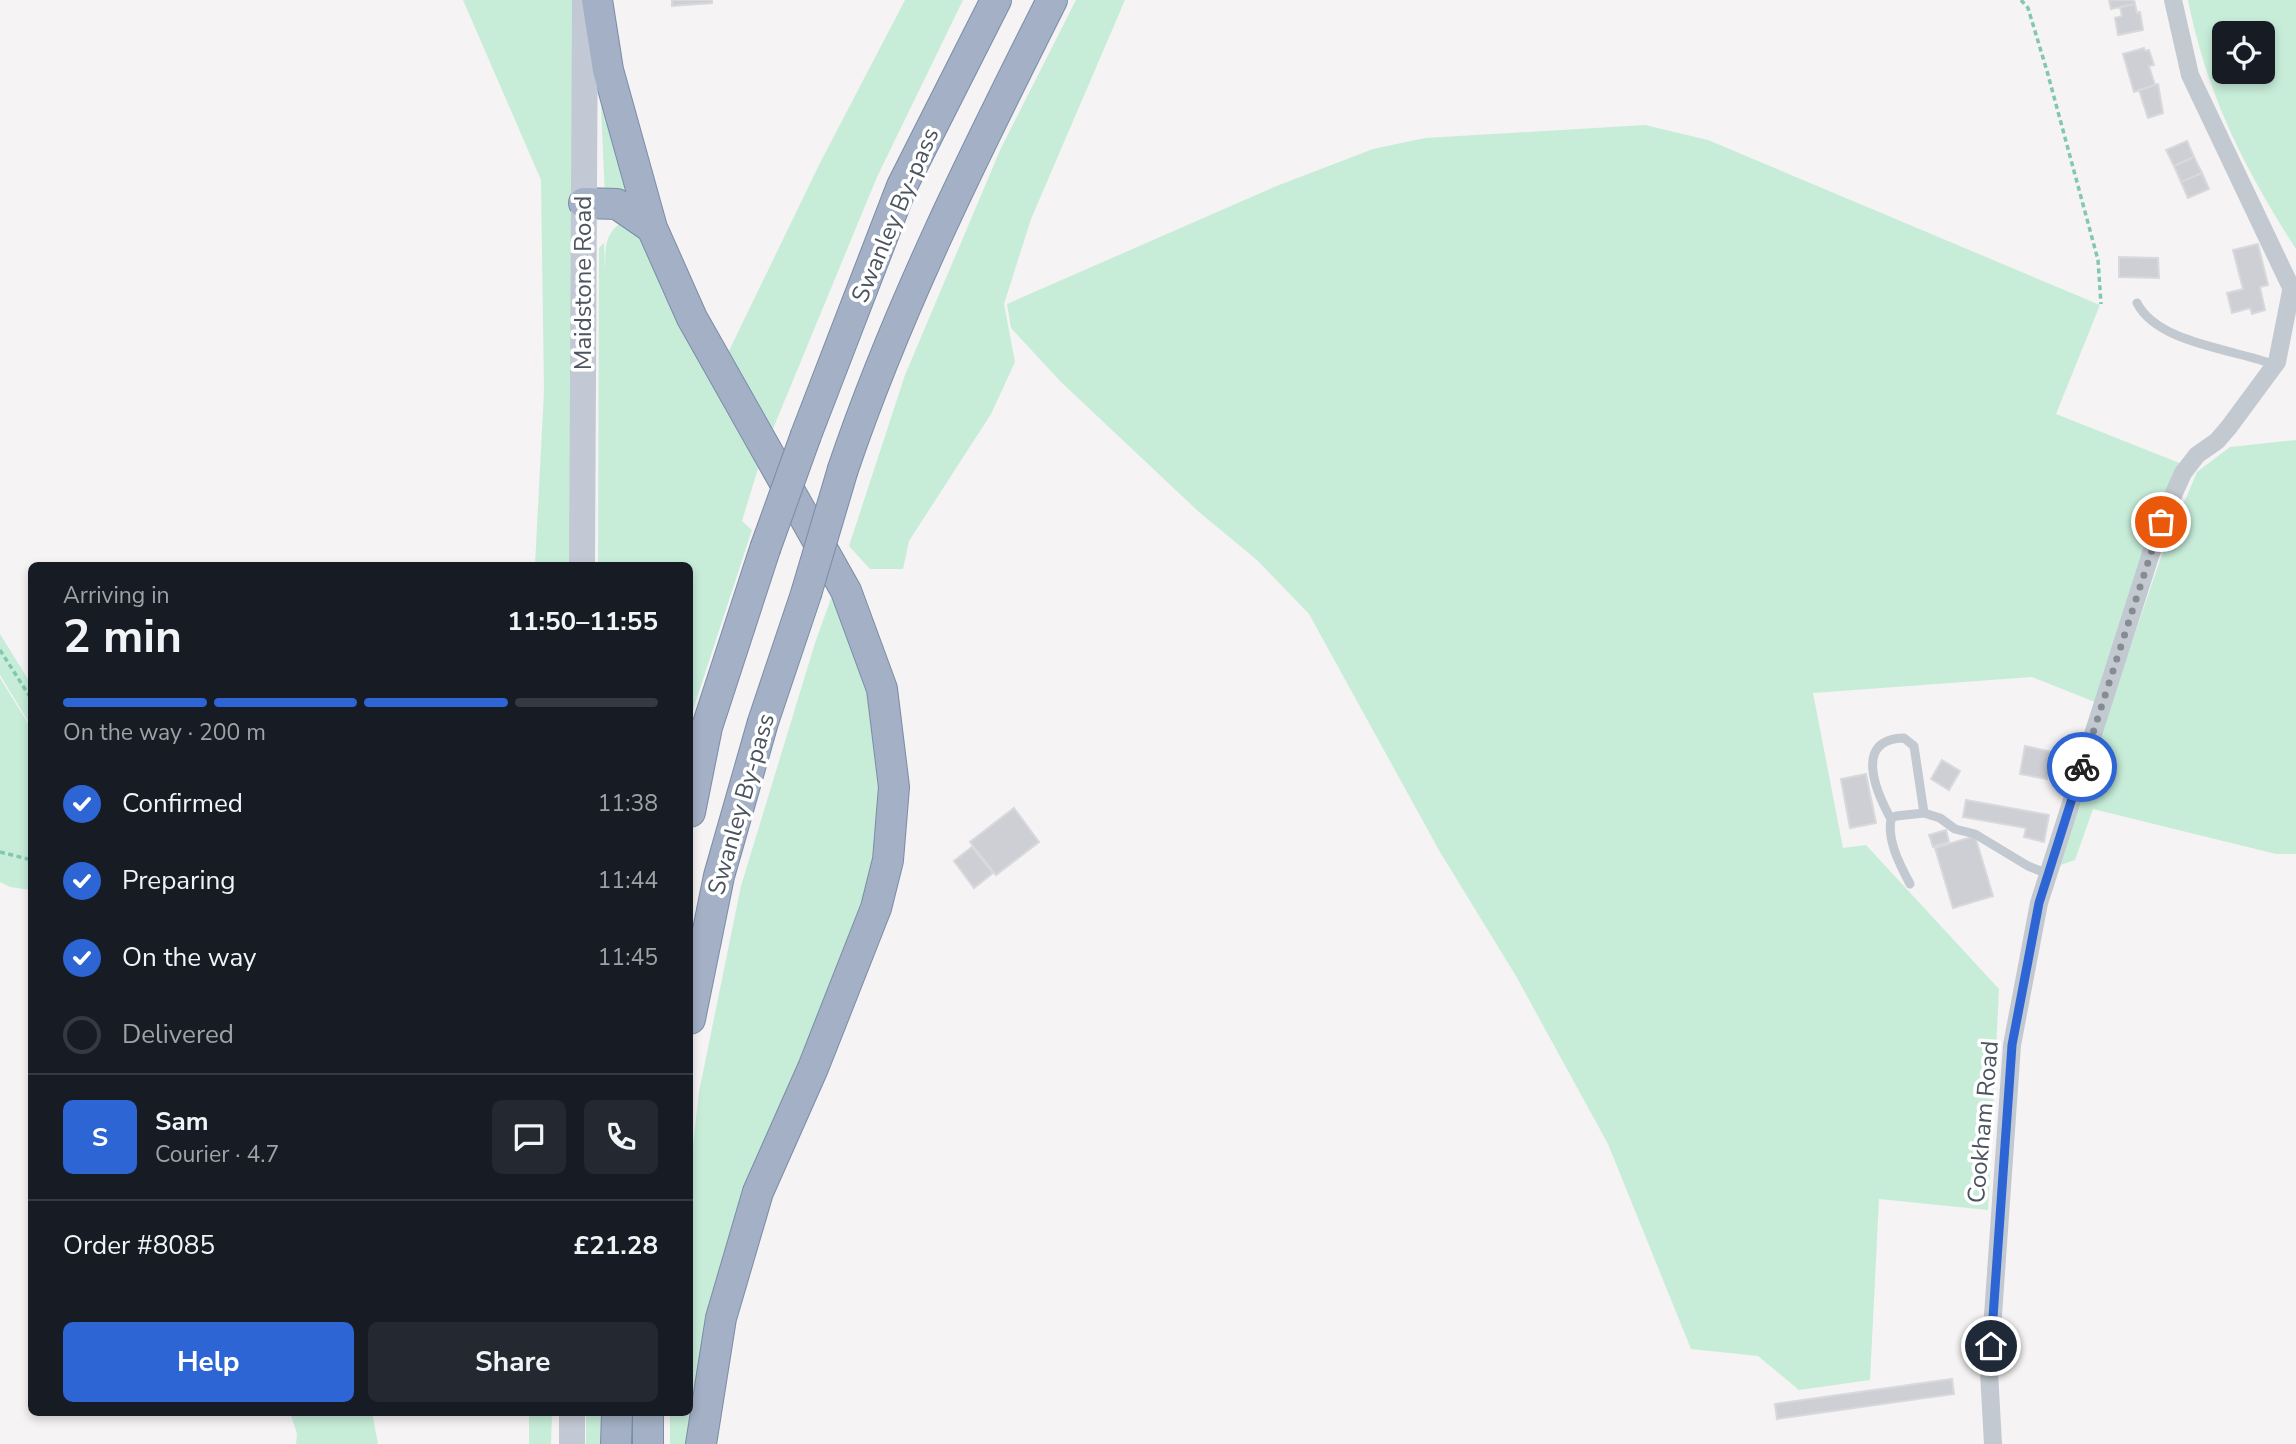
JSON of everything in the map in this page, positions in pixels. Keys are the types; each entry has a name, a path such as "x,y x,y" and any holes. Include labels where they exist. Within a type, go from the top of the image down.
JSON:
{"highway":[{"path":"597,0 608,70 652,228 692,318 846,591 882,689 894,787 888,860 876,908 813,1068 758,1192 721,1318 701,1444"},
{"name":"Swanley By-pass","path":"693,797 707,727 765,549 806,435 902,186 996,0"},
{"name":"Swanley By-pass","path":"693,1003 719,876 763,722 862,413 958,189 1052,0"},
{"path":"584,203 617,204 652,228"},
{"path":"616,1444 617,1416"},
{"path":"648,1416 648,1444"}],"main road":[{"name":"Maidstone Road","path":"582,562 585,0"},
{"path":"572,1416 572,1444"}],"street":[{"path":"2173,0 2190,75 2294,294"},
{"name":"Cookham Road","path":"1993,1444 1989,1372 2012,1045 2039,903 2141,579 2166,510 2183,473 2197,455 2217,441 2229,427 2276,364 2294,294"},
{"path":"2276,364 2296,355"}],"lane":[{"path":"2137,303 2144,316 2163,330 2276,364"},
{"path":"1910,884 1898,860 1890,833 1891,819 1876,786 1872,758 1881,745 1891,739 1904,738 1914,746 1924,813"},
{"path":"1891,819 1924,813 1940,818 1955,829 1975,834 2028,866 2048,874"}],"path":[{"path":"2021,0 2028,8 2047,71 2098,260 2101,304"},
{"path":"0,650 28,694"},
{"path":"0,852 28,859"}],"green space":[{"path":"463,0 573,0 570,562 535,562 544,391 541,180"},
{"path":"905,0 963,0 877,177 770,436 726,357 820,163"},
{"path":"1076,0 1125,0 1031,219 1004,304 1015,362 991,414 909,541 903,569 870,569 849,546 905,375 1001,148"},
{"path":"2188,0 2296,0 2296,249 2244,160 2217,99 2206,68"},
{"path":"600,84 639,195 605,197"},
{"path":"1645,125 1708,140 2100,305 2056,414 2187,466 2100,704 2032,677 1813,693 1843,848 1866,845 1999,989 1988,1210 1879,1199 1870,1380 1799,1390 1758,1356 1691,1349 1608,1144 1516,976 1440,852 1309,614 1257,560 1199,512 1061,382 1011,328 1007,304 1274,187 1373,149 1425,138"},
{"path":"618,225 627,225 640,233 760,462 742,521 752,530 693,710 693,562 598,562 599,248 604,243 605,269 608,240"},
{"path":"2296,440 2296,854 2276,854 2093,809 2075,860 2055,867 2160,560 2197,472 2230,447"},
{"path":"833,593 870,701 880,792 870,883 690,1444 670,1444 670,1416 693,1416 693,1145 699,1092 741,886 815,643"},
{"path":"0,634 28,679 28,721 0,675"},
{"path":"0,678 28,723 28,890 10,887 0,882"},
{"path":"291,1416 373,1416 378,1444 296,1444 297,1434"},
{"path":"529,1416 552,1416 551,1444 529,1444"},
{"path":"586,1416 602,1416 601,1444 586,1444"}],"building":[{"path":"672,0 712,0 712,3 672,6"},
{"path":"2109,0 2134,0 2135,4 2111,9"},
{"path":"2135,4 2137,13 2140,12 2143,30 2118,35 2115,18 2122,16 2120,7"},
{"path":"2144,48 2145,51 2149,50 2154,65 2149,66 2155,85 2134,92 2123,54"},
{"path":"2158,84 2163,113 2148,118 2139,90"},
{"path":"2187,141 2194,157 2174,166 2166,150"},
{"path":"2194,157 2202,173 2181,182 2174,166"},
{"path":"2202,173 2209,189 2188,198 2181,182"},
{"path":"2258,244 2268,285 2260,287 2265,310 2252,314 2250,308 2232,313 2227,293 2243,289 2233,250"},
{"path":"2119,257 2158,258 2159,278 2119,277"},
{"path":"2025,746 2052,752 2047,779 2020,774"},
{"path":"1942,760 1960,771 1949,790 1931,779"},
{"path":"1866,774 1876,823 1850,828 1841,779"},
{"path":"1966,800 2049,815 2044,842 2024,837 2026,828 1963,817"},
{"path":"1014,808 1039,842 996,875 970,842"},
{"path":"1946,830 1949,842 1933,847 1929,835"},
{"path":"1975,836 1993,896 1953,908 1935,848"},
{"path":"972,847 993,873 974,888 954,861"},
{"path":"1952,1379 1954,1394 1777,1419 1775,1404"}],"way so far":[{"path":"2082,767 2161,522"}],"route":[{"path":"1991,1346 2012,1045 2039,903 2082,767"}]}
